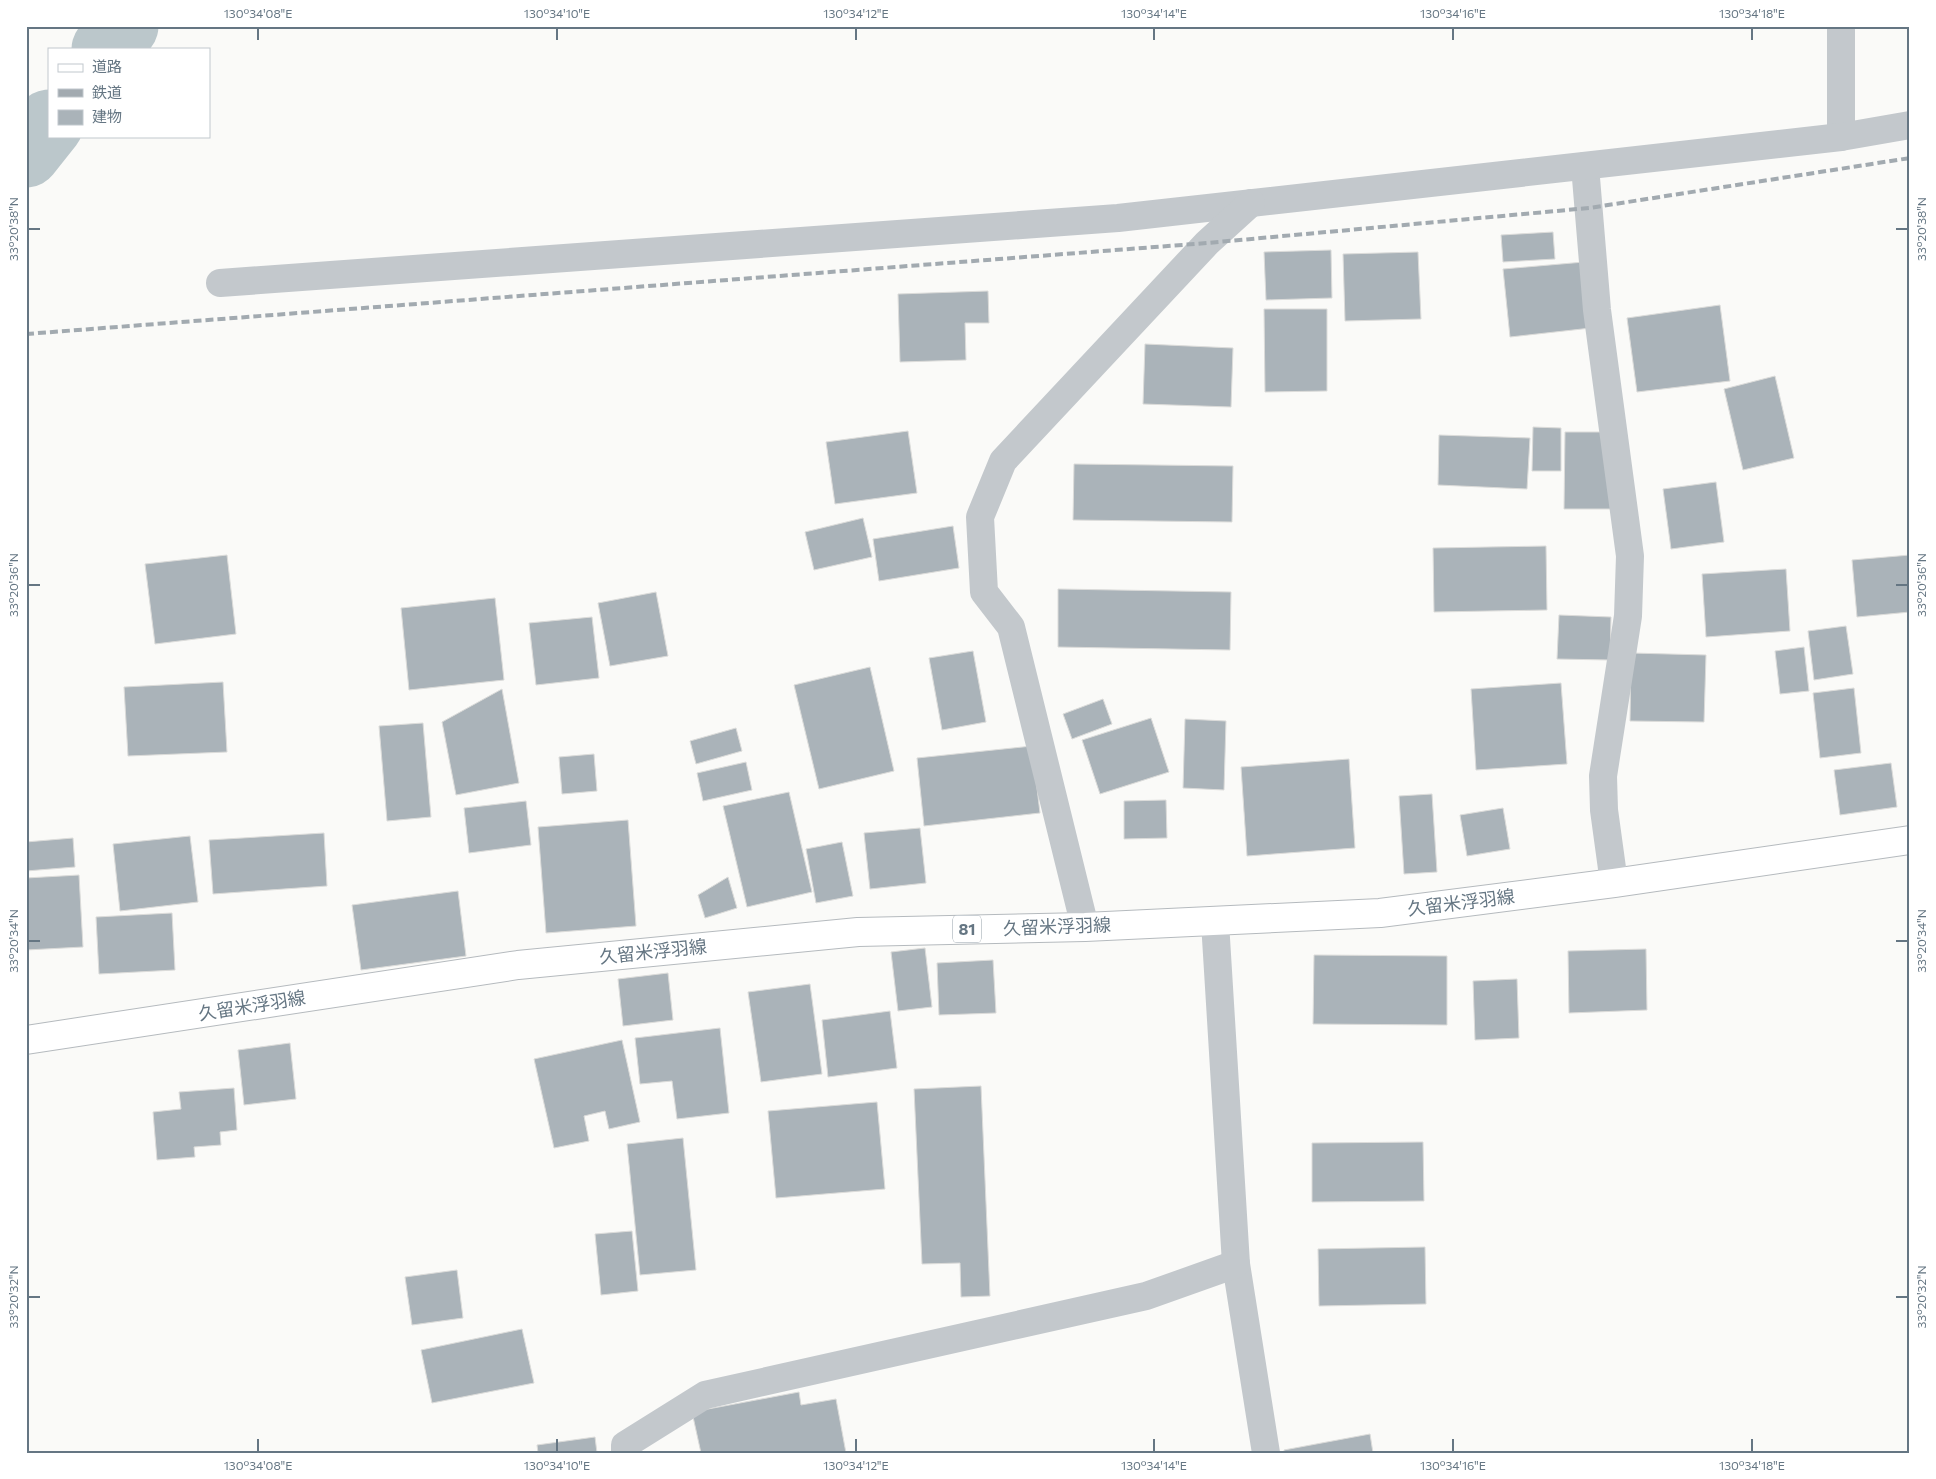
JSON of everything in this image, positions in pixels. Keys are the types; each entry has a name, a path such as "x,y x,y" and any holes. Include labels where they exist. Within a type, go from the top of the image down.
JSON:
{"main road":[{"name":"久留米浮羽線","path":"26,1040 518,965 858,932 1085,927 1380,913 1614,883 1910,840"}],"street":[{"path":"1840,26 1841,137"},
{"path":"220,283 1118,218 1841,137 1910,125"},
{"path":"1586,166 1597,310 1630,556 1628,616 1603,776 1604,810 1614,883"},
{"path":"1085,927 1011,627 984,592 980,517 1002,461 1207,243 1251,203"},
{"path":"1215,922 1236,1264 1266,1453"},
{"path":"625,1453 624,1445 705,1394 1146,1296 1236,1264"}],"building":[{"path":"1553,232 1555,259 1503,262 1501,235"},
{"path":"1331,250 1332,298 1266,300 1264,252"},
{"path":"1418,252 1421,319 1345,321 1343,254"},
{"path":"1584,262 1591,328 1510,337 1503,269"},
{"path":"988,291 989,323 965,323 966,360 900,362 898,294"},
{"path":"1720,305 1730,381 1637,392 1627,318"},
{"path":"1264,309 1327,309 1327,391 1265,392"},
{"path":"1145,344 1233,348 1231,407 1143,404"},
{"path":"1775,376 1794,458 1743,470 1724,389"},
{"path":"1533,427 1561,428 1561,471 1532,471"},
{"path":"908,431 917,493 835,504 826,442"},
{"path":"1565,432 1611,432 1611,509 1564,509"},
{"path":"1439,435 1530,438 1527,489 1438,485"},
{"path":"1074,464 1233,466 1232,522 1073,520"},
{"path":"1716,482 1724,542 1671,549 1663,489"},
{"path":"863,518 872,557 814,570 805,532"},
{"path":"953,526 959,568 879,581 873,539"},
{"path":"1546,546 1547,610 1434,612 1433,548"},
{"path":"227,555 236,634 155,644 145,564"},
{"path":"1910,555 1910,612 1857,617 1852,560"},
{"path":"1786,569 1790,631 1706,637 1702,574"},
{"path":"1058,589 1231,592 1230,650 1058,647"},
{"path":"656,592 668,656 610,666 598,603"},
{"path":"495,598 504,680 409,690 401,608"},
{"path":"1559,615 1611,617 1610,660 1557,659"},
{"path":"592,617 599,678 536,685 529,623"},
{"path":"1846,626 1853,674 1814,680 1808,631"},
{"path":"1804,647 1809,691 1780,694 1775,651"},
{"path":"973,651 986,722 942,730 929,658"},
{"path":"1631,653 1706,655 1704,722 1630,721"},
{"path":"870,667 894,771 819,789 794,685"},
{"path":"223,682 227,752 128,756 124,687"},
{"path":"1561,683 1567,764 1476,770 1471,689"},
{"path":"1854,688 1861,753 1820,758 1813,693"},
{"path":"502,689 519,783 456,795 442,722"},
{"path":"1103,699 1112,724 1072,739 1063,714"},
{"path":"1151,718 1169,772 1100,794 1082,740"},
{"path":"1185,719 1226,721 1224,790 1183,788"},
{"path":"423,723 431,817 387,821 379,726"},
{"path":"736,728 742,751 696,764 690,741"},
{"path":"1032,746 1040,813 924,826 917,758"},
{"path":"594,754 597,791 562,794 559,757"},
{"path":"1349,759 1355,848 1247,856 1241,767"},
{"path":"746,762 752,790 703,801 697,773"},
{"path":"1891,763 1897,807 1840,815 1834,770"},
{"path":"789,792 812,892 747,907 723,806"},
{"path":"1432,794 1437,872 1404,874 1399,796"},
{"path":"1166,800 1167,838 1124,839 1124,801"},
{"path":"526,801 531,845 469,853 464,808"},
{"path":"1503,808 1510,849 1467,856 1460,815"},
{"path":"628,820 636,926 546,933 538,827"},
{"path":"920,828 926,883 870,889 864,833"},
{"path":"324,833 327,886 213,894 209,840"},
{"path":"190,836 198,902 120,911 113,844"},
{"path":"73,838 75,867 26,871 26,842"},
{"path":"842,842 853,896 816,903 806,849"},
{"path":"79,875 83,947 26,950 26,878"},
{"path":"728,877 737,908 705,918 698,895"},
{"path":"458,891 466,956 361,970 352,905"},
{"path":"172,913 175,970 99,974 96,917"},
{"path":"925,948 932,1007 898,1011 891,952"},
{"path":"1646,949 1647,1010 1569,1013 1568,951"},
{"path":"1314,955 1447,956 1447,1025 1313,1024"},
{"path":"993,960 996,1013 939,1015 937,963"},
{"path":"668,973 673,1020 623,1026 618,979"},
{"path":"1517,979 1519,1038 1475,1040 1473,981"},
{"path":"810,984 822,1074 761,1082 748,992"},
{"path":"890,1011 897,1068 828,1077 822,1020"},
{"path":"720,1028 729,1113 677,1119 672,1081 640,1084 635,1038"},
{"path":"622,1040 640,1122 609,1129 605,1111 584,1116 589,1141 554,1148 534,1059"},
{"path":"290,1043 296,1099 244,1105 238,1050"},
{"path":"981,1086 990,1296 961,1297 960,1263 922,1264 914,1089"},
{"path":"234,1088 237,1130 220,1132 221,1145 194,1147 195,1157 157,1160 153,1112 181,1109 179,1092"},
{"path":"877,1102 885,1189 776,1198 768,1111"},
{"path":"683,1138 696,1270 640,1275 627,1144"},
{"path":"1423,1142 1424,1201 1312,1202 1312,1143"},
{"path":"632,1231 638,1291 601,1295 595,1234"},
{"path":"1425,1247 1426,1304 1319,1306 1318,1249"},
{"path":"457,1270 463,1318 412,1325 405,1277"},
{"path":"522,1329 534,1383 432,1403 421,1350"},
{"path":"799,1392 801,1405 836,1399 846,1453 701,1453 692,1412"},
{"path":"1370,1434 1373,1453 1284,1453 1284,1450"},
{"path":"595,1437 597,1453 538,1453 537,1445"}],"waterway":[{"path":"107,48 124,26"},
{"path":"26,153 48,125"}],"railway":[{"path":"26,334 1207,243 1589,208 1910,158"}]}
